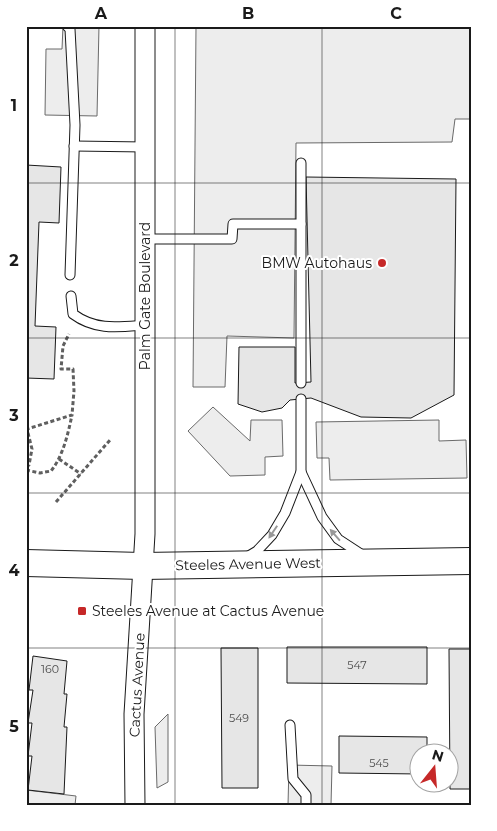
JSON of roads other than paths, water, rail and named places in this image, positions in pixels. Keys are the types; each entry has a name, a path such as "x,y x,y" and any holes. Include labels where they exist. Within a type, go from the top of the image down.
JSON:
{"main road":[{"name":"Steeles Avenue West","path":"26,563 142,566 471,561"}],"street":[{"name":"Palm Gate Boulevard","path":"142,566 145,534 146,26"},
{"name":"Cactus Avenue","path":"135,805 134,714 142,566"}],"lane":[{"path":"67,26 70,29 74,146 70,275"},
{"path":"74,146 145,147"},
{"path":"301,163 301,383"},
{"path":"145,239 232,239 233,224 301,224"},
{"path":"71,296 73,314 85,323 112,327 145,325"},
{"path":"236,564 257,551 272,535 285,513 301,472 301,399"},
{"path":"301,472 322,517 338,539 375,562"},
{"path":"290,725 293,779 306,795 306,805"}],"place":[{"name":"BMW Autohaus","path":"382,263"},
{"name":"Steeles Avenue at Cactus Avenue","path":"82,611"}]}
